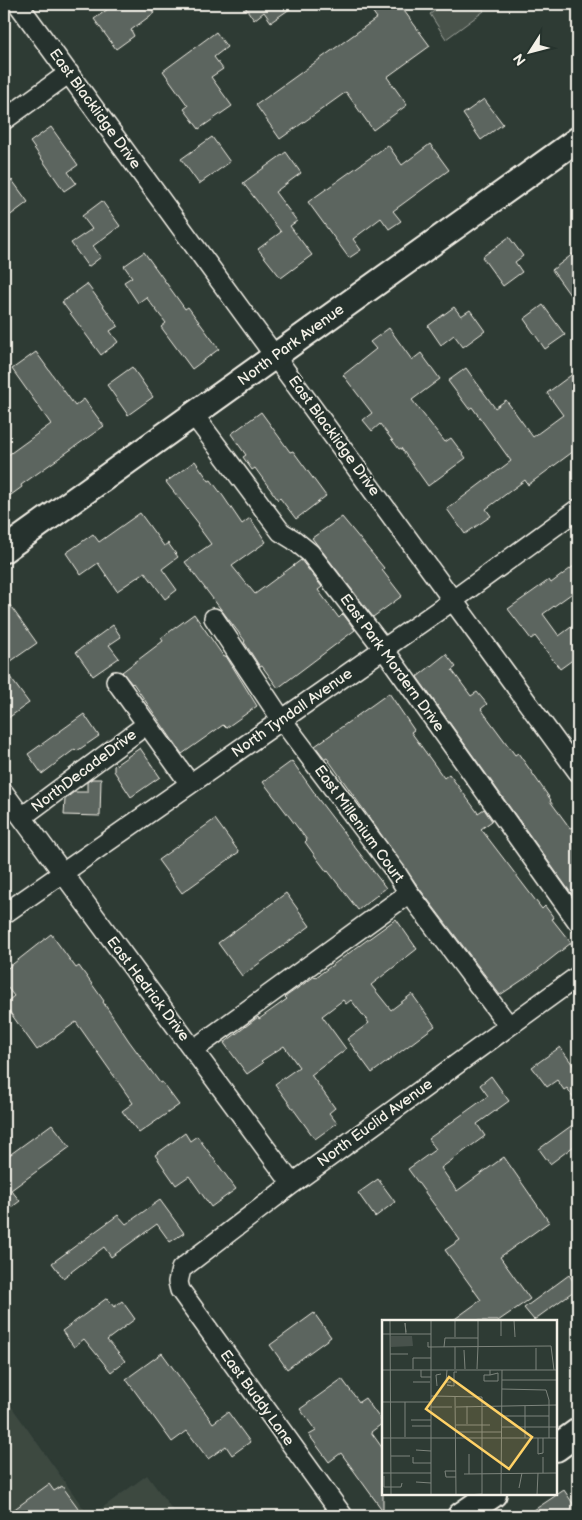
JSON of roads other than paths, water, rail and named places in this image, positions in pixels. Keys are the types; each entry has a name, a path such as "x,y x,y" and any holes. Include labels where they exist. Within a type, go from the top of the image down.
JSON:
{"main road":[{"path":"557,1447 578,1432"},
{"path":"461,1516 492,1495"}],"street":[{"name":"East Blacklidge Drive","path":"18,4 578,772"},
{"path":"4,120 69,73"},
{"name":"North Park Avenue","path":"4,550 578,139"},
{"name":"East Park Mordern Drive","path":"194,414 280,532 310,553 383,648 578,922"},
{"name":"North Tyndall Avenue","path":"4,914 452,601 578,509"},
{"name":"East Millenium Court","path":"214,618 282,720 509,1026"},
{"path":"116,681 190,784"},
{"name":"NorthDecadeDrive","path":"22,818 146,724"},
{"name":"East Hedrick Drive","path":"4,793 292,1184"},
{"path":"193,1050 409,893"},
{"name":"North Euclid Avenue","path":"178,1278 181,1269 292,1184 578,976"},
{"name":"East Buddy Lane","path":"178,1278 180,1290 343,1516"}]}
